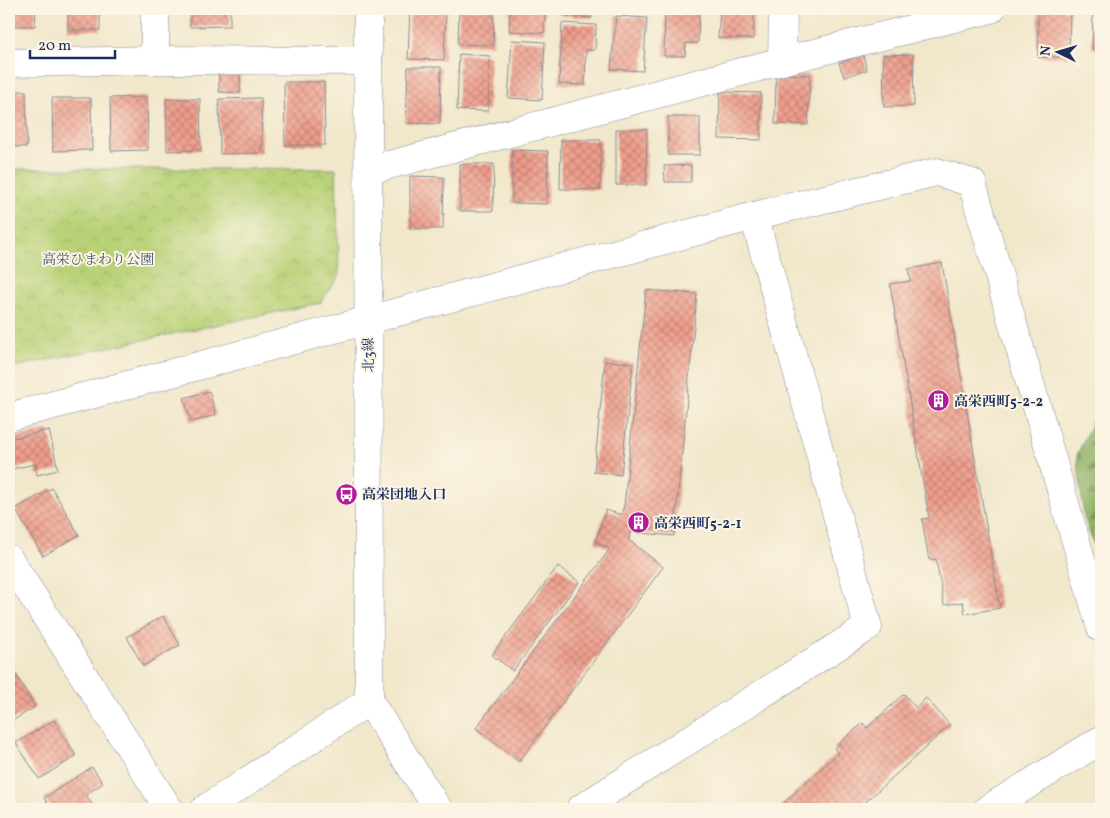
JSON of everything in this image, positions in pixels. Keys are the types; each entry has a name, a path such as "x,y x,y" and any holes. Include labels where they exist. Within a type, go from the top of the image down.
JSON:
{"street":[{"path":"155,9 155,60"},
{"name":"北3線","path":"368,9 370,170 368,319 369,700"},
{"path":"782,61 783,9"},
{"path":"370,170 782,61 991,9"},
{"path":"9,63 155,60 368,61"},
{"path":"9,417 754,216 937,172 972,183 1101,628"},
{"path":"580,809 868,627 754,216"},
{"path":"9,559 169,809"},
{"path":"205,809 369,700 438,809"},
{"path":"988,809 1101,740"}],"green space":[{"name":"高栄ひまわり公園","path":"9,169 336,169 339,276 320,303 9,368"},
{"path":"1101,402 1101,564 1084,517 1077,455"},
{"path":"1101,528 1101,586 1092,530"}],"building":[{"path":"9,9 36,9 35,26 9,26"},
{"path":"68,9 100,9 100,30 68,30"},
{"path":"190,9 230,9 230,26 190,27"},
{"path":"410,9 446,9 444,60 408,59"},
{"path":"459,9 494,9 493,45 458,44"},
{"path":"510,9 545,9 544,33 509,31"},
{"path":"560,9 593,9 592,18 560,15"},
{"path":"665,9 699,9 698,43 686,43 685,56 664,56"},
{"path":"720,9 754,9 753,39 718,38"},
{"path":"1038,9 1070,9 1069,57 1038,57"},
{"path":"1093,9 1101,9 1101,49 1092,49"},
{"path":"616,16 647,18 643,71 611,69"},
{"path":"562,23 596,25 595,50 586,50 585,85 559,84"},
{"path":"512,40 545,42 542,100 508,98"},
{"path":"459,54 490,56 488,111 457,110"},
{"path":"913,54 914,106 884,107 883,55"},
{"path":"863,55 867,70 844,77 839,63"},
{"path":"408,67 441,67 440,124 406,123"},
{"path":"219,72 240,72 240,93 219,92"},
{"path":"776,74 810,75 808,125 775,124"},
{"path":"284,82 324,82 325,145 285,145"},
{"path":"9,91 26,91 27,147 9,147"},
{"path":"720,92 761,93 761,140 719,139"},
{"path":"147,97 148,150 111,151 110,98"},
{"path":"52,98 91,98 92,150 53,151"},
{"path":"261,98 262,153 220,154 219,99"},
{"path":"166,99 200,99 201,150 167,151"},
{"path":"668,117 700,117 700,155 668,155"},
{"path":"616,129 647,129 646,185 616,185"},
{"path":"561,140 601,140 600,190 560,189"},
{"path":"512,150 548,151 547,204 512,203"},
{"path":"460,164 494,164 493,211 460,211"},
{"path":"691,165 691,182 665,182 664,166"},
{"path":"410,176 444,177 443,229 410,229"},
{"name":"高栄西町5-2-2","path":"942,263 1000,608 965,614 963,602 944,605 936,559 929,560 922,519 929,518 890,284 911,281 908,269"},
{"name":"高栄西町5-2-1","path":"646,290 697,294 674,536 630,532 629,540 663,567 519,762 476,728 609,548 595,542 606,510 621,515 624,506"},
{"path":"605,361 633,363 621,475 594,472"},
{"path":"209,391 216,415 191,422 184,398"},
{"path":"49,430 58,470 37,475 35,464 12,469 9,456 9,439"},
{"path":"52,488 79,535 43,556 15,509"},
{"path":"558,566 579,582 513,671 492,655"},
{"path":"163,616 180,645 143,666 127,637"},
{"path":"14,671 35,707 9,723 9,674"},
{"path":"904,694 916,708 926,698 950,725 858,809 777,809 838,753 834,748 863,723 867,728"},
{"path":"54,720 76,756 39,779 16,743"},
{"path":"92,767 103,783 86,795 95,809 51,809 44,798"}],"place":[{"name":"高栄西町5-2-2","path":"938,401"},
{"name":"高栄団地入口","path":"346,494"},
{"name":"高栄西町5-2-1","path":"638,523"}]}
